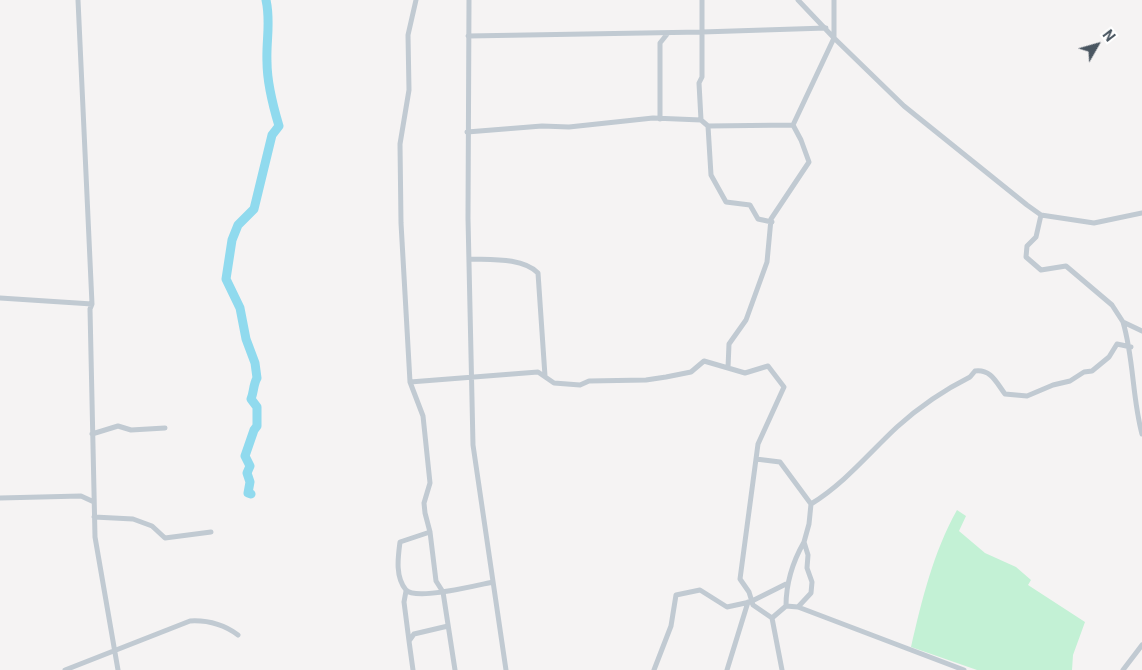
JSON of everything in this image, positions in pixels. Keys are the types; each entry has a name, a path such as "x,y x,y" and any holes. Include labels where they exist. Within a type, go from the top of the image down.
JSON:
{"street":[{"path":"78,0 92,304 90,309 95,538 119,670"},
{"path":"416,0 408,35 409,90 400,144 400,223 410,382 423,416 430,483 424,503 425,513 430,532 436,581 443,592 456,670"},
{"path":"469,0 467,132 473,445 506,670"},
{"path":"701,120 699,82 702,77 702,0"},
{"path":"798,0 904,106 1041,215 1094,224 1142,213"},
{"path":"793,125 834,38 834,0"},
{"path":"468,36 834,28"},
{"path":"660,118 660,43 668,32"},
{"path":"467,132 542,126 569,127 660,118 701,120 708,126 793,125"},
{"path":"728,368 729,344 746,320 767,262 772,219 809,162 793,125"},
{"path":"708,126 711,175 726,202 750,205 758,219 772,222"},
{"path":"1041,215 1036,236 1027,246 1026,258 1041,270 1066,266 1112,305 1123,322 1131,347 1133,386 1142,434"},
{"path":"469,259 516,263 530,267 538,273 544,376"},
{"path":"0,298 92,304"},
{"path":"1123,322 1142,331"},
{"path":"811,504 834,490 896,429 929,402 970,377 975,371 983,370 990,373 1005,394 1027,396 1096,368 1110,357 1117,344 1131,347"},
{"path":"410,382 471,379 481,376 538,372 554,383 580,385 589,381 646,380 691,372 704,361 745,374 768,366 784,387 760,438 740,579 749,592 749,602 727,670"},
{"path":"92,434 118,426 131,430 165,428"},
{"path":"756,459 780,462 811,504 809,524 804,542 796,556 786,584 786,606"},
{"path":"0,498 81,496 94,502"},
{"path":"94,517 133,519 152,526 165,538 212,532"},
{"path":"413,670 404,602 406,591 397,564 400,542 430,532"},
{"path":"798,607 811,594 812,582 807,568 808,554 804,542"},
{"path":"406,591 412,594 443,592 493,582"},
{"path":"654,670 671,626 676,595 700,590 727,607 749,602 786,584"},
{"path":"749,602 772,618 782,670"},
{"path":"772,618 786,606 798,607 964,670"},
{"path":"65,670 190,621 200,620 226,626 238,635"},
{"path":"409,641 414,634 448,626"},
{"path":"1123,670 1142,645"}],"green space":[{"path":"957,510 966,516 959,531 985,553 1016,567 1031,580 1028,585 1085,622 1073,655 1072,670 977,670 911,647 924,594 935,560"}],"waterway":[{"path":"251,494 248,493 250,482 247,473 250,466 245,456 257,426 257,407 251,399 257,378 255,363 246,339 240,308 226,279 232,240 238,225 254,209 272,135 279,126 268,78 268,16 266,0"}]}
